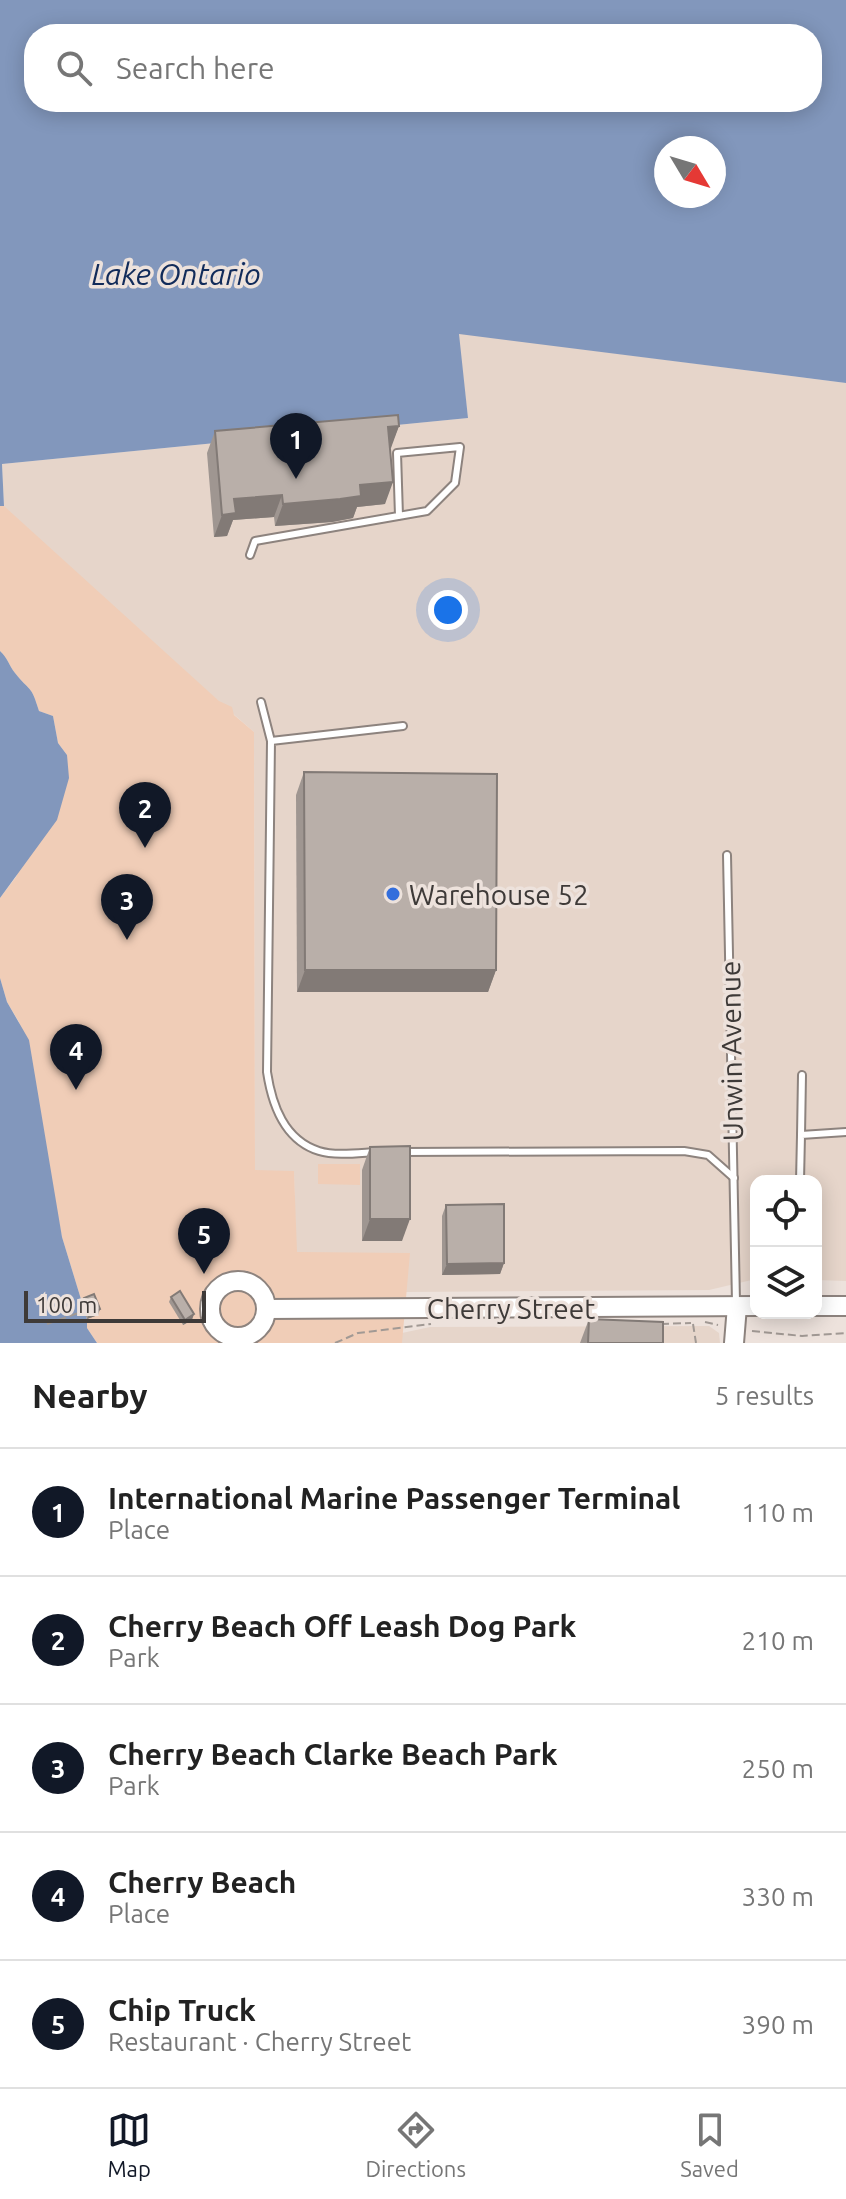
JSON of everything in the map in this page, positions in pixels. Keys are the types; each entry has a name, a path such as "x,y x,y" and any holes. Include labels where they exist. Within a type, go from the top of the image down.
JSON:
{"street":[{"name":"Unwin Avenue","path":"734,1343 737,1306"},
{"name":"Cherry Street","path":"266,1309 750,1306"},
{"path":"822,1306 846,1306"}],"lane":[{"path":"250,555 255,541 399,516 427,511 455,483 460,447 397,453 399,516"},
{"path":"261,702 271,741 267,1072 271,1101 284,1125 303,1143 320,1152 684,1151 708,1155 734,1178"},
{"path":"271,741 403,726"},
{"name":"Unwin Avenue","path":"727,855 737,1306"},
{"path":"800,1175 802,1075"},
{"path":"801,1135 846,1132"}],"path":[{"path":"47,1324 84,1311"},
{"path":"693,1323 696,1343"},
{"path":"335,1343 358,1333 432,1324"},
{"path":"649,1324 713,1324"},
{"path":"755,1331 802,1336 846,1333"}],"shaded area":[{"path":"458,333 846,383 846,1281 822,1280 822,1175 750,1175 750,1280 709,1290 406,1292 409,1253 296,1253 294,1171 255,1171 254,732 9,518 4,506 2,464 468,418"},
{"path":"0,506 4,506 219,701 232,707 234,715 254,732 255,1170 294,1171 297,1252 410,1253 402,1343 97,1343 87,1328 62,1237 19,1022 7,1002 0,978 0,898 16,877 67,755 58,743 53,716 39,711 32,692 0,651"},
{"path":"318,1164 360,1164 360,1185 318,1184"},
{"path":"709,1326 719,1333 720,1343 402,1343 402,1333 430,1327"}],"water":[{"name":"Lake Ontario","path":"0,0 846,0 846,383 459,334 468,418 2,464 4,506 0,506"},
{"path":"0,651 32,692 39,711 53,716 58,743 67,755 69,778 57,820 0,898"},
{"path":"0,978 7,1002 29,1040 62,1237 87,1328 97,1343 0,1343"}],"building":[{"path":"398,415 399,426 388,427 393,482 360,485 361,496 340,499 283,504 282,495 234,499 236,513 222,515 215,431"},
{"name":"Warehouse 52","path":"304,772 497,774 496,970 305,970"},
{"path":"410,1146 410,1219 370,1219 370,1147"},
{"path":"504,1204 504,1263 447,1264 446,1205"},
{"path":"180,1291 194,1314 185,1320 171,1297"},
{"path":"94,1294 100,1309 89,1314 84,1298"},
{"path":"589,1319 663,1322 663,1343 588,1343"}],"place":[{"name":"International Marine Passenger Terminal","path":"296,479"},
{"name":"Cherry Beach Off Leash Dog Park","path":"145,848"},
{"name":"Warehouse 52","path":"393,894"},
{"name":"Cherry Beach Clarke Beach Park","path":"127,940"},
{"name":"Cherry Beach","path":"76,1090"},
{"name":"Chip Truck","path":"204,1274"}]}
